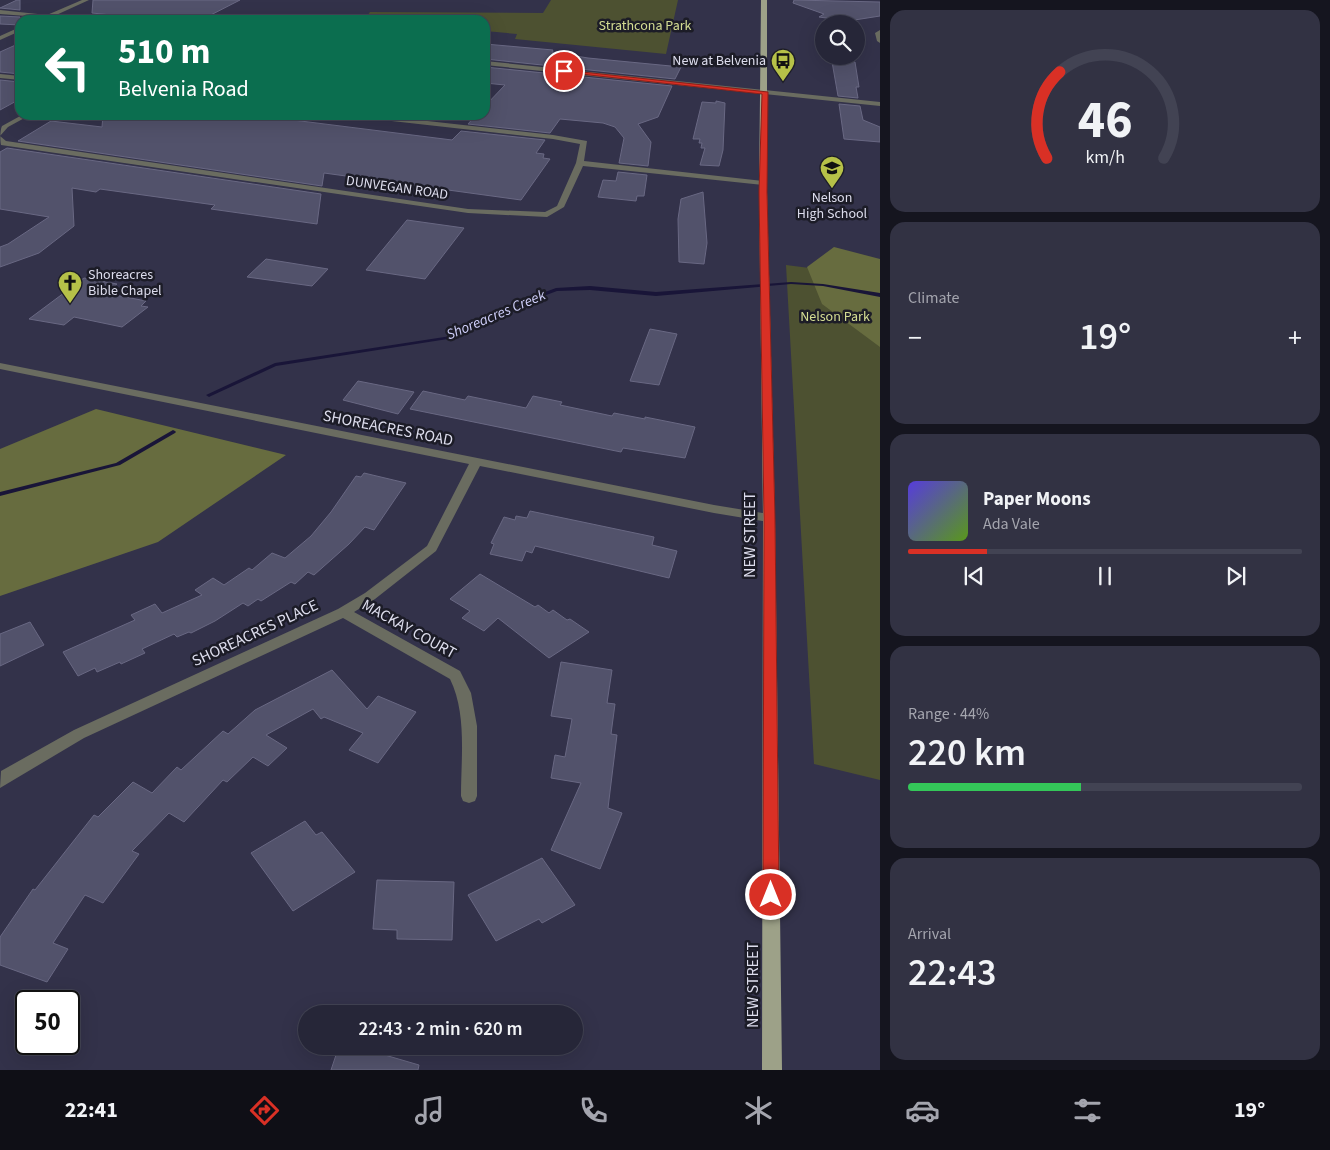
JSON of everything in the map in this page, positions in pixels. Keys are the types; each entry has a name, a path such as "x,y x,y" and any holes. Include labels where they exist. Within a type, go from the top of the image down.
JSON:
{"main road":[{"name":"NEW STREET","path":"764,0 765,92 763,183 769,518 772,1070"}],"street":[{"path":"51,15 86,0"},
{"path":"0,12 28,15"},
{"path":"0,38 15,31"},
{"path":"880,32 878,33 880,42"},
{"path":"490,64 880,104"},
{"path":"0,76 15,78"},
{"path":"0,134 6,126 17,120"},
{"path":"401,120 553,137 584,143 580,164 763,183"},
{"name":"DUNVEGAN ROAD","path":"0,138 4,143 28,147 468,210 515,215 547,215 560,207 580,164"},
{"name":"SHOREACRES ROAD","path":"0,366 476,462 769,518"},
{"name":"SHOREACRES PLACE","path":"0,782 7,776 80,734 343,612 370,596 432,548 476,462"},
{"name":"MACKAY COURT","path":"343,612 455,675 464,693 469,726 469,796"}],"green space":[{"name":"Strathcona Park","path":"551,0 678,0 666,54 515,39 517,34 490,31 490,15 368,15 370,12 543,13"},
{"path":"834,247 880,259 880,347 822,304 807,267"},
{"name":"Nelson Park","path":"786,265 880,277 880,780 814,764"},
{"path":"96,409 286,455 158,542 0,596 0,449"}],"building":[{"path":"20,0 20,10 0,8"},
{"path":"93,0 240,0 211,15 112,15 92,13"},
{"path":"794,0 880,2 880,16 865,18 865,15 822,15 824,14 793,3"},
{"path":"0,16 15,17 15,25 0,24"},
{"path":"490,44 553,50 552,52 588,58 681,67 675,79 490,60"},
{"path":"15,45 15,74 0,72 0,52"},
{"path":"833,65 855,65 859,87 856,87 858,98 838,96"},
{"path":"490,68 672,86 658,117 638,124 651,142 648,166 619,163 624,138 615,127 603,123 560,119 550,133 468,124 472,120 490,120 490,101 505,85 490,84"},
{"path":"0,80 15,82 15,102 0,110"},
{"path":"716,101 725,103 723,150 719,166 700,165 705,148 701,148 702,143 699,143 700,139 693,139 702,102 716,103"},
{"path":"839,104 860,106 863,120 880,127 880,142 844,139"},
{"path":"103,120 293,120 452,140 461,131 545,140 536,153 544,154 543,158 550,159 521,200 324,173 322,186 18,141 51,121 102,127"},
{"path":"7,148 321,194 317,224 211,209 215,205 100,189 96,192 72,188 74,226 39,253 0,267 0,247 8,244 49,217 0,209 0,152"},
{"path":"618,172 647,175 644,196 637,196 636,201 598,197 603,180 616,181"},
{"path":"703,192 707,243 704,264 679,262 678,219 681,199"},
{"path":"407,220 464,228 425,279 366,270"},
{"path":"266,259 328,269 312,286 247,277"},
{"path":"84,278 117,284 105,293 146,301 141,306 148,307 122,327 74,317 64,325 29,319"},
{"path":"650,329 677,334 659,385 630,381"},
{"path":"358,381 414,392 398,414 343,400"},
{"path":"423,391 465,400 468,396 526,408 533,396 562,402 560,405 612,416 614,413 645,419 645,417 695,427 685,458 623,448 621,452 410,409"},
{"path":"364,473 406,483 374,530 365,527 314,575 308,572 295,584 291,582 261,601 258,599 248,606 243,603 215,621 191,633 189,632 177,637 174,634 142,649 145,653 121,664 120,662 97,672 95,668 78,676 63,652 135,620 131,615 155,604 162,613 202,595 195,590 213,578 224,585 249,568 252,570 272,553 285,558 311,536 331,512 356,476 361,477"},
{"path":"530,511 654,537 652,545 677,551 669,578 535,546 532,553 526,551 522,561 490,554 494,544 491,543 504,517 515,520 516,516 527,518"},
{"path":"480,574 535,607 538,605 549,613 553,610 589,632 549,658 498,618 484,631 462,618 470,611 450,599"},
{"path":"30,622 44,645 0,666 0,634"},
{"path":"561,662 612,670 607,703 615,704 611,734 617,735 608,808 622,813 600,869 551,850 581,783 551,778 555,755 565,757 572,719 551,716"},
{"path":"332,670 367,709 378,696 416,712 378,763 349,750 363,733 324,717 321,719 313,709 266,735 287,748 268,766 253,757 227,782 223,780 184,822 169,813 132,851 139,854 103,903 85,895 53,943 68,949 47,982 0,965 0,937 33,889 35,890 94,815 98,817 133,782 152,793 177,767 181,770 223,731 228,734 255,710"},
{"path":"305,821 316,835 322,832 355,872 293,911 251,853"},
{"path":"542,858 575,905 542,923 539,919 496,941 468,895"},
{"path":"377,880 454,882 452,940 397,939 397,930 373,929"},
{"path":"336,1055 385,1055 419,1065 418,1070 331,1070"}],"waterway":[{"name":"Shoreacres Creek","path":"209,395 275,365 452,337 501,310 556,290 590,288 656,294 791,283 823,285 880,295"},
{"name":"Shoreacres Creek","path":"0,494 118,464 173,432"}],"place":[{"name":"New at Belvenia","path":"783,82"},
{"name":"Nelson High School","path":"832,189"},
{"name":"Shoreacres Bible Chapel","path":"70,304"}],"route":[{"path":"564,71 765,92 763,192 769,518 771,895"}]}
